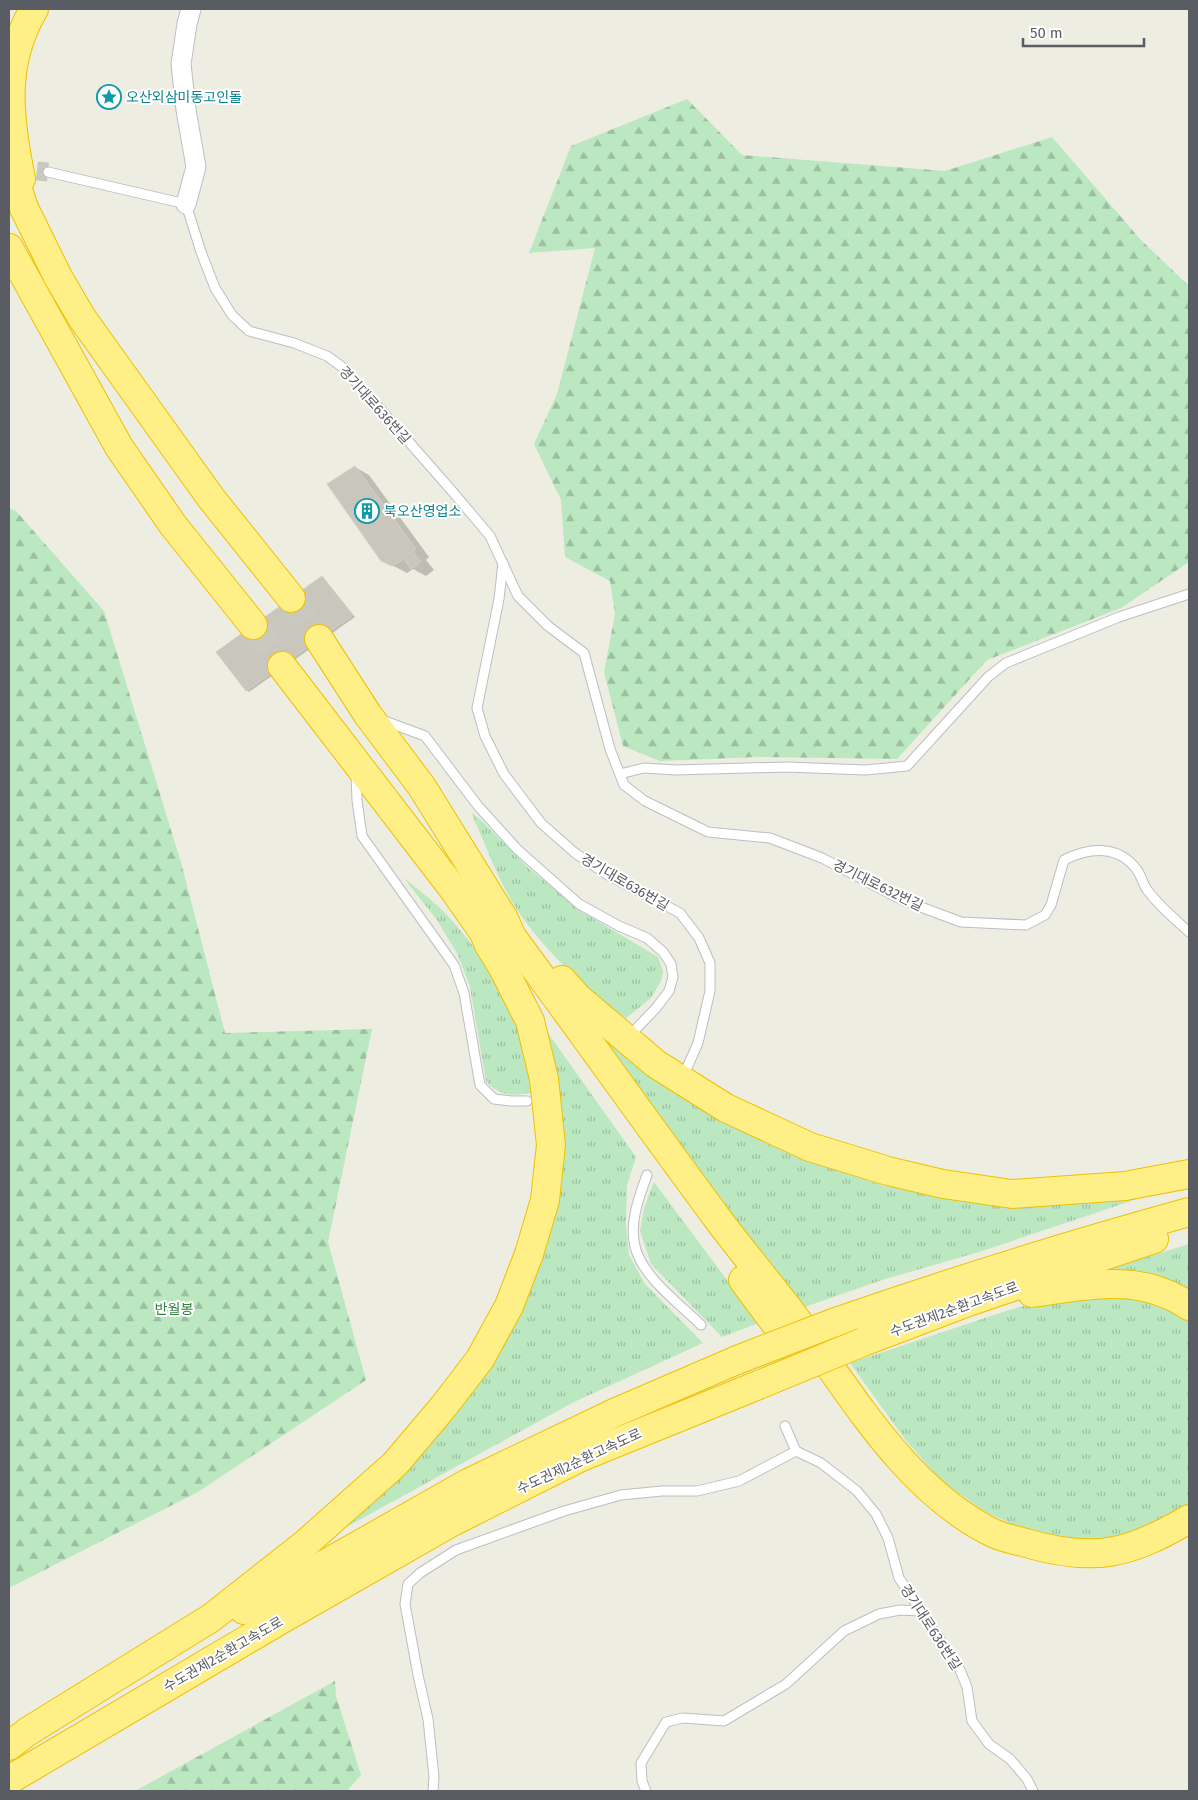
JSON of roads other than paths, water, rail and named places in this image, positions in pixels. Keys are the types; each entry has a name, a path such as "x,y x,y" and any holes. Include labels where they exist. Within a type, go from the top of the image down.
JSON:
{"highway":[{"path":"34,9 18,47 10,82 9,100 14,144 21,180 42,245"},
{"path":"9,162 24,208 82,318 210,498 291,598"},
{"path":"9,225 35,295"},
{"path":"9,248 63,349 119,447 173,525 252,625"},
{"path":"319,639 368,715 422,787 494,926 496,940 825,1391 879,1460 940,1520 1004,1553 1047,1565 1090,1570 1125,1566 1156,1558 1189,1537"},
{"path":"282,666 451,886 494,926 512,937 719,1220 791,1312 897,1456 951,1507 995,1534 1049,1550 1083,1555 1120,1552 1160,1536 1189,1519"},
{"path":"494,926 518,930 578,998 656,1064 726,1108 810,1146 888,1171 944,1184 1012,1194 1125,1186 1189,1174"},
{"path":"9,1746 27,1732 211,1618 305,1544 395,1464 444,1406 480,1359 509,1306 529,1254 545,1200 551,1145 544,1079 530,1021 503,968 488,945 494,926"},
{"name":"수도권제2순환고속도로","path":"9,1753 255,1603 468,1483 614,1413 737,1360 834,1323 937,1287 1064,1247 1189,1212"},
{"name":"수도권제2순환고속도로","path":"9,1780 265,1629 452,1522 581,1457 863,1342 971,1301 1144,1242 1189,1230"},
{"path":"971,1301 1097,1284 1136,1285 1168,1294 1189,1306"}],"street":[{"path":"186,204 196,167 186,110 181,64 191,9"}],"lane":[{"path":"48,172 186,204"},
{"name":"경기대로636번길","path":"186,204 201,252 216,288 232,315 249,331 294,343 327,356 345,369 490,536 518,596 548,626 584,653 610,749 624,785 645,801"},
{"name":"경기대로636번길","path":"503,563 500,599 477,708 485,736 504,774 541,823 575,853 606,874 680,913 699,938 710,963 710,991 698,1043 686,1070"},
{"path":"620,774 644,768 676,770 787,766 865,770 907,766 988,677 1006,663 1118,617 1189,594"},
{"path":"368,715 425,736 478,806 517,849 579,904 619,926 647,938 663,952 671,964 673,977 669,990 656,1008 636,1029"},
{"path":"356,761 357,800 362,836 454,965 464,993 480,1085 494,1099 511,1102 527,1101"},
{"name":"경기대로632번길","path":"645,801 708,832 770,838 822,858 902,900 961,922 1026,926 1045,915 1051,905 1064,860 1076,854 1094,849 1106,851 1122,856 1137,870 1147,890 1163,909 1189,932"},
{"path":"647,1174 637,1202 634,1227 636,1249 648,1273 701,1325"},
{"path":"433,1791 434,1777 428,1719 405,1604 408,1584 420,1573 456,1550 564,1511 621,1495 662,1491 697,1491 739,1481 796,1451 785,1426"},
{"name":"경기대로636번길","path":"796,1451 821,1463 857,1491 876,1514 888,1538 899,1578 960,1670 967,1687 972,1720 990,1744 1010,1759 1027,1779 1033,1791"},
{"path":"646,1791 642,1781 641,1763 666,1722 683,1718 724,1721 786,1684 844,1630 878,1614 900,1610 920,1610"}],"tunnel":[{"path":"9,168 48,172"},
{"path":"291,598 319,639"},
{"path":"253,625 282,666"}],"place":[{"name":"오산외삼미동고인돌","path":"109,97"},
{"name":"북오산영업소","path":"367,511"}],"park label":[{"name":"반월봉","path":"174,1309"}]}
